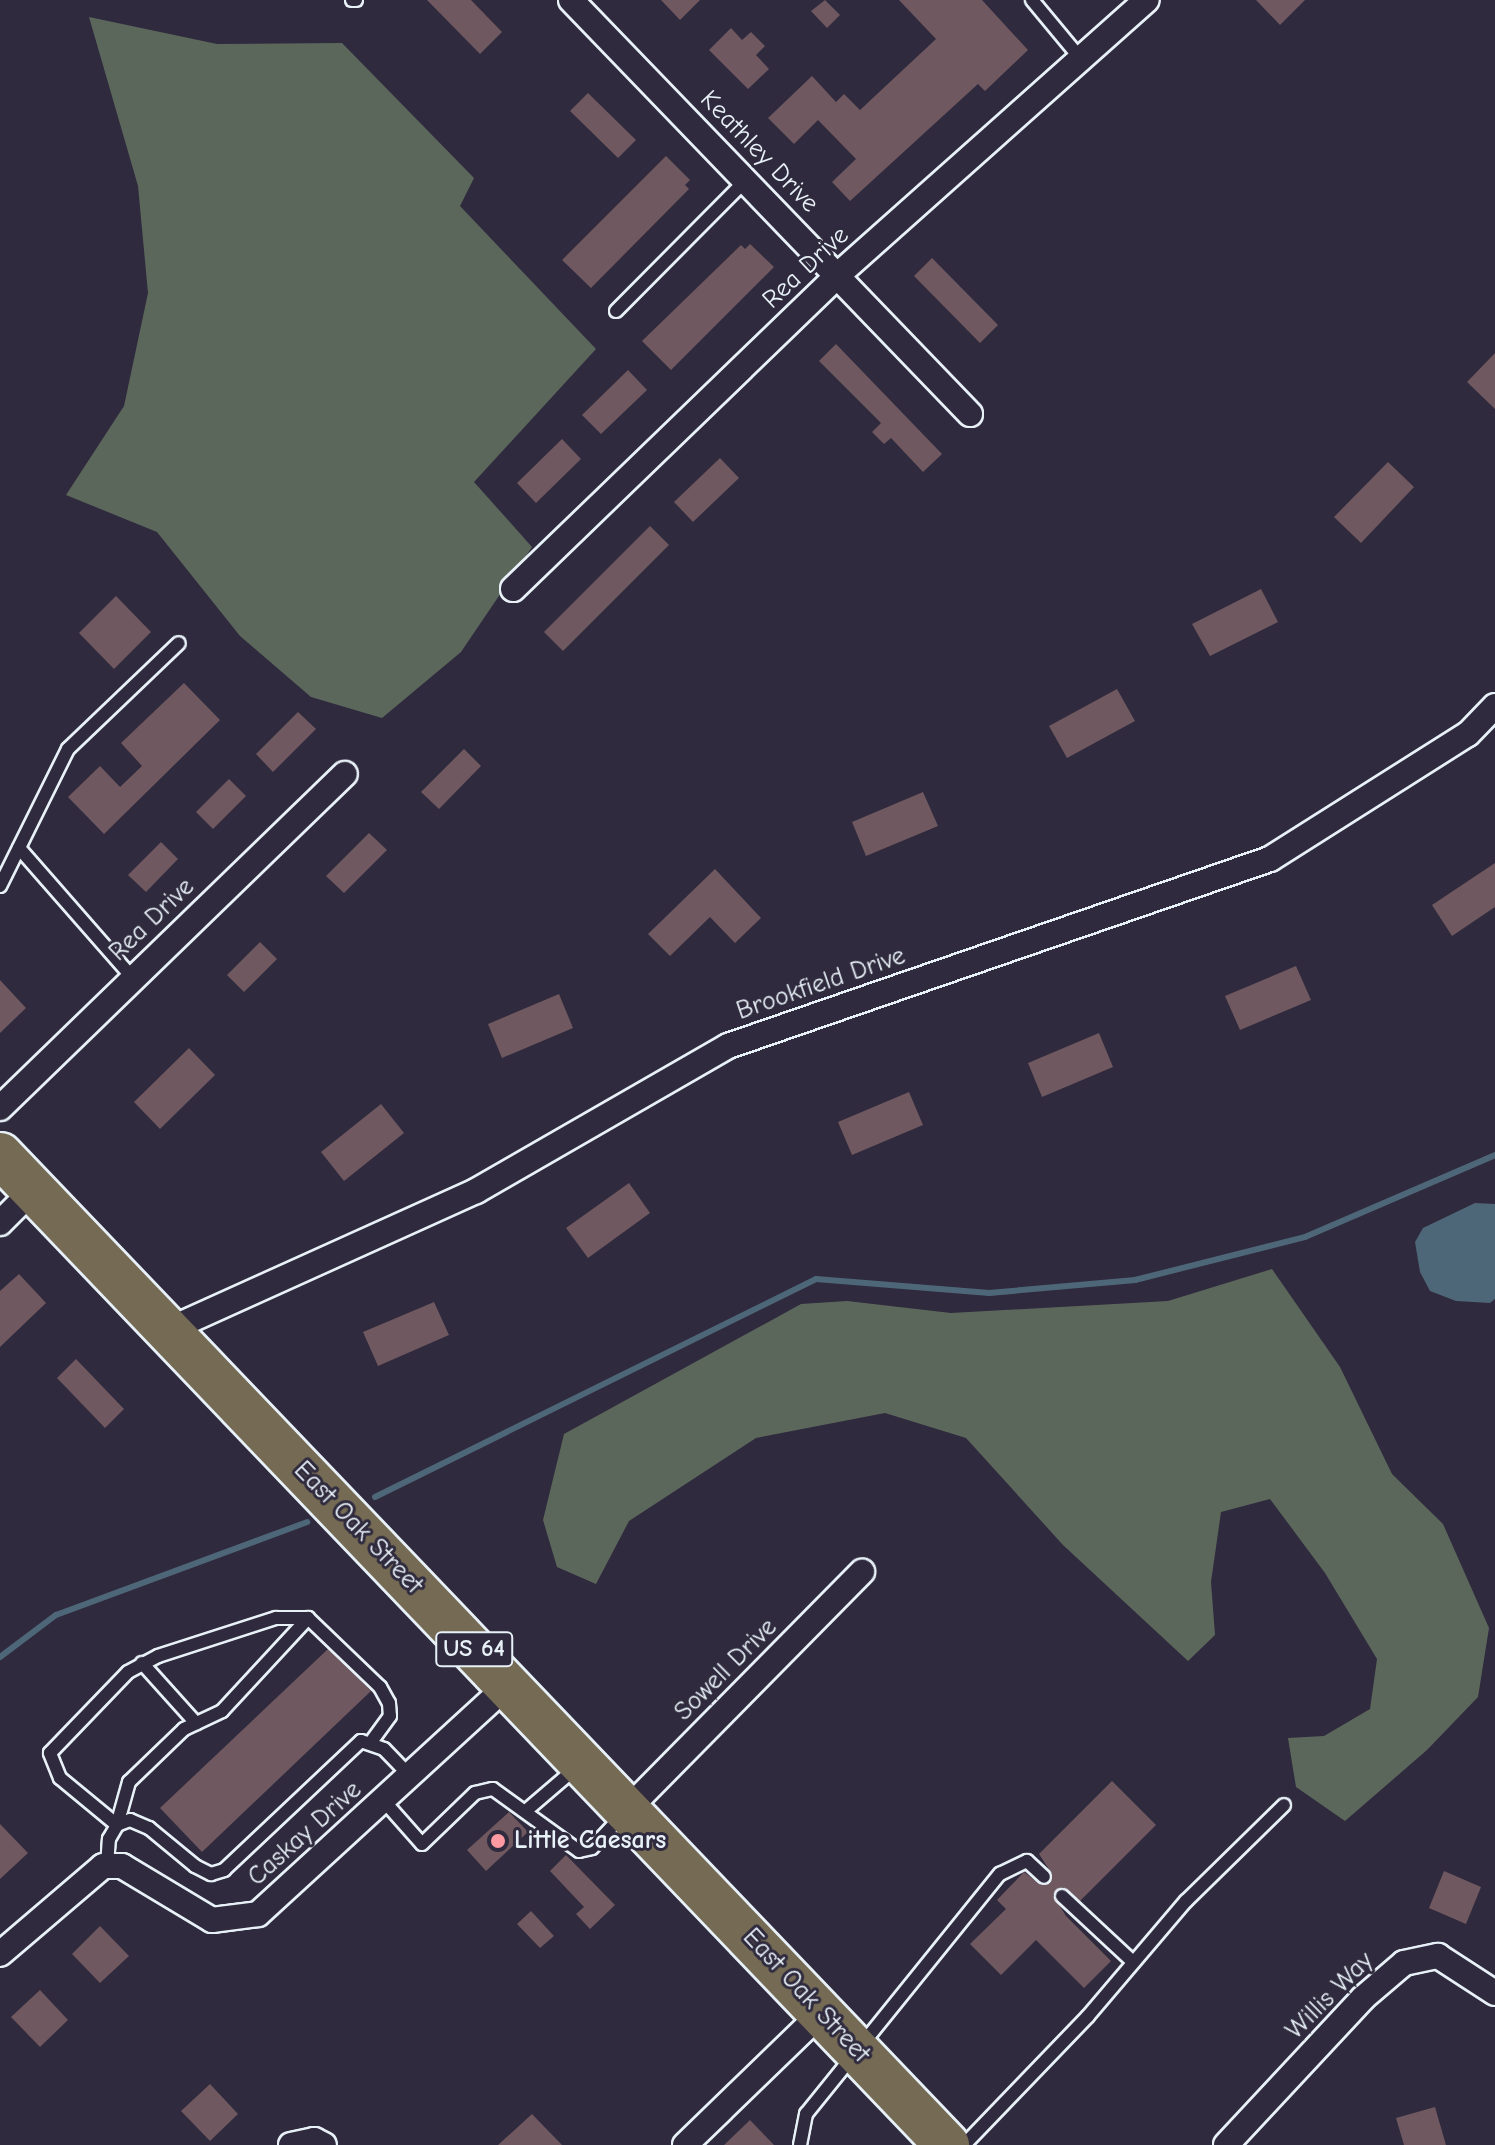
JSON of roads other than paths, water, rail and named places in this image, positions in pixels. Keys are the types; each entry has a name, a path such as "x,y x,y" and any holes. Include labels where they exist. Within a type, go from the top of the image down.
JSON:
{"highway":[{"name":"East Oak Street","path":"0,1155 35,1188 166,1331 629,1808 947,2145"}],"street":[{"name":"Keathley Drive","path":"571,0 839,274 970,414"},
{"name":"Rea Drive","path":"513,589 839,274 1147,0"},
{"name":"Brookfield Drive","path":"166,1331 476,1191 728,1046 1270,859 1468,734 1495,706"},
{"name":"Rea Drive","path":"0,1108 345,774"},
{"path":"0,1223 35,1188"},
{"name":"Sowell Drive","path":"629,1808 862,1572"},
{"name":"Caskay Drive","path":"107,1866 122,1866 212,1920 233,1921 258,1914 508,1685"},
{"path":"0,1954 88,1874 107,1866"},
{"name":"Willis Way","path":"1226,2145 1363,1998 1404,1963 1438,1956 1495,1993"},
{"path":"685,2145 821,2013"},
{"path":"291,2145 314,2140 324,2145"}],"lane":[{"path":"1032,0 1081,59"},
{"path":"616,311 747,179"},
{"path":"0,886 68,749 179,643"},
{"path":"19,848 132,977"},
{"path":"276,1618 308,1618 352,1657 389,1703 390,1716 372,1741 354,1746 224,1870 211,1874 195,1866 149,1828 130,1820 117,1825 60,1778 50,1753 142,1663 276,1618"},
{"path":"107,1866 109,1839 117,1825 129,1782 196,1723 222,1711 308,1618"},
{"path":"142,1663 196,1723"},
{"path":"372,1741 410,1776"},
{"path":"528,1809 584,1762"},
{"path":"384,1801 422,1844 475,1793 493,1789 528,1809 585,1851 629,1808"},
{"path":"964,2145 1186,1901 1284,1805"},
{"path":"800,2145 806,2114 855,2049 1000,1874 1027,1861 1044,1877"},
{"path":"1062,1896 1133,1962"}],"water":[{"path":"1475,1203 1495,1204 1495,1299 1490,1303 1456,1301 1430,1291 1420,1272 1415,1242 1423,1228"}],"waterway":[{"path":"375,1497 816,1279 989,1293 1135,1280 1305,1237 1495,1155"},
{"path":"0,1657 56,1615 307,1522"}],"place":[{"name":"Little Caesars","path":"498,1841"}]}
